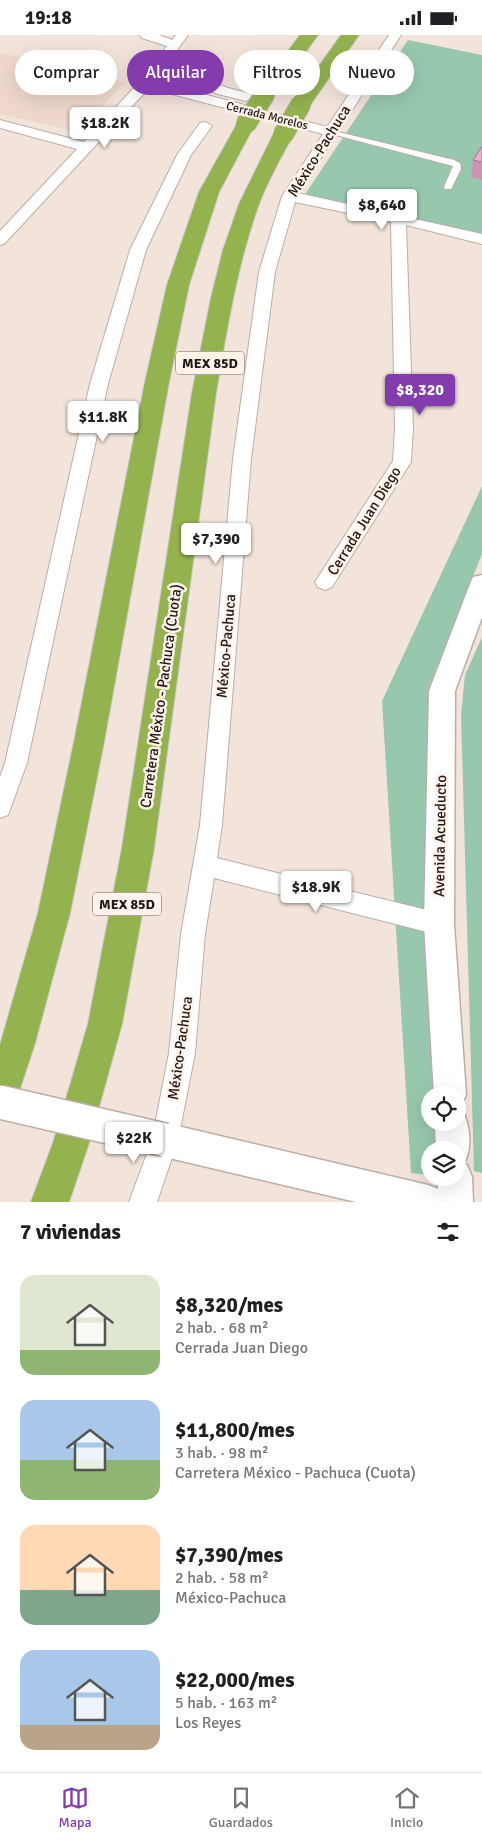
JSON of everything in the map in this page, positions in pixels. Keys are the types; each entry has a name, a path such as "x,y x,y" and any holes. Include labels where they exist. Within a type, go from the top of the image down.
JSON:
{"highway":[{"name":"MEX 85D","path":"0,1097 18,1043 54,913 95,713 157,381 178,285 210,192 246,124 265,94 309,35"},
{"name":"Carretera México - Pachuca (Cuota)","path":"50,1202 71,1143 107,1014 138,848 204,393 233,254 248,205 283,135 301,104 350,35"}],"main road":[{"path":"0,1102 165,1140"}],"street":[{"path":"146,35 179,40 171,50"},
{"name":"México-Pachuca","path":"143,1202 165,1140 182,1053 193,934 210,825 242,459 268,272 289,196 396,35"},
{"name":"Cerrada Morelos","path":"224,91 334,126"},
{"path":"0,240 135,95"},
{"name":"Cerrada Morelos","path":"198,95 334,126"},
{"path":"0,124 87,147"},
{"path":"0,808 8,759 99,384 138,250 184,155 205,126"},
{"path":"289,196 482,239"},
{"name":"Cerrada Juan Diego","path":"325,582 402,462 404,427 398,219"},
{"name":"Avenida Acueducto","path":"449,1086 439,924 442,691 482,585"},
{"path":"203,865 439,924"},
{"path":"165,1140 428,1202"},
{"path":"455,1186 456,1202"}],"lane":[{"path":"334,126 451,161 457,165 457,169 448,187"}],"shaded area":[{"path":"0,53 15,56 15,95 113,95 78,132 0,114"},
{"path":"117,80 125,82 117,91"}],"green space":[{"path":"408,40 482,55 482,241 302,199 371,95 414,95 414,50 401,50"},
{"path":"482,486 482,554 430,684 425,900 436,1086 421,1086 421,1131 439,1131 440,1141 421,1141 421,1174 411,1173 382,701"},
{"path":"482,637 482,1173 474,1171 461,715 465,675"}],"building":[{"path":"482,146 482,162 473,160"}]}
